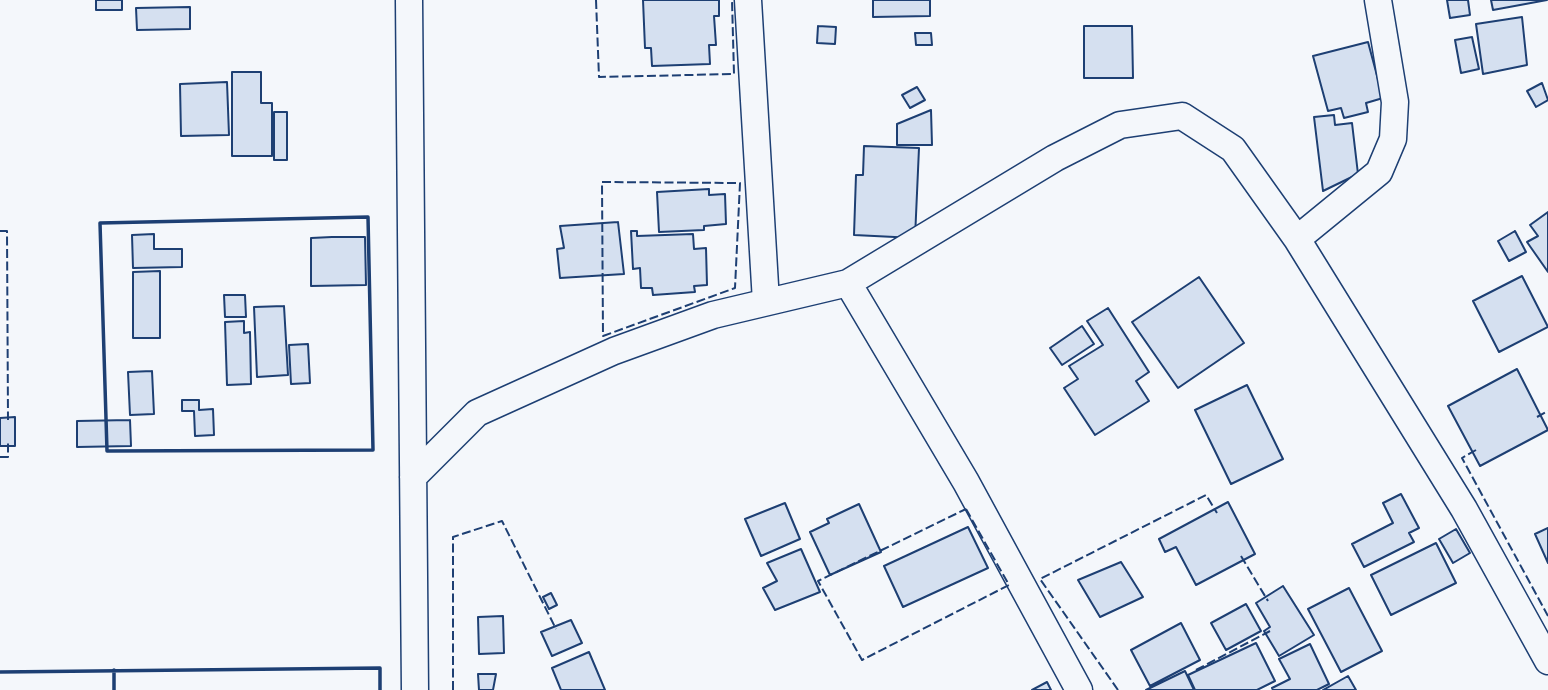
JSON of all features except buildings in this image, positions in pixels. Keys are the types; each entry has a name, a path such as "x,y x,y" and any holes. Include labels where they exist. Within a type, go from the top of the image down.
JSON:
{"street":[{"path":"409,0 415,690"},
{"path":"748,0 766,302"},
{"path":"1297,239 1379,172 1393,139 1395,102 1378,0"},
{"path":"413,477 477,413 614,351 713,315 848,283 1066,152 1120,125 1182,116 1233,149 1297,239 1464,509 1548,662"},
{"path":"848,283 966,482 1079,690"}],"fence":[{"path":"596,0 599,77 734,74 732,0"},
{"path":"602,182 740,183 735,288 603,336 602,182"},
{"path":"0,231 7,231 8,420"},
{"path":"1537,417 1548,411"},
{"path":"0,457 8,457 8,441"},
{"path":"1476,450 1462,458 1548,616"},
{"path":"1118,690 1040,579 1206,495 1217,513"},
{"path":"966,509 1009,585 862,660 818,581 966,509"},
{"path":"453,690 453,537 502,521 556,629"},
{"path":"1241,556 1268,601"},
{"path":"1196,670 1270,631"}],"wall":[{"path":"368,217 373,450 107,451 100,223 368,217"},
{"path":"0,672 380,668 380,690"},
{"path":"114,670 114,690"}]}
